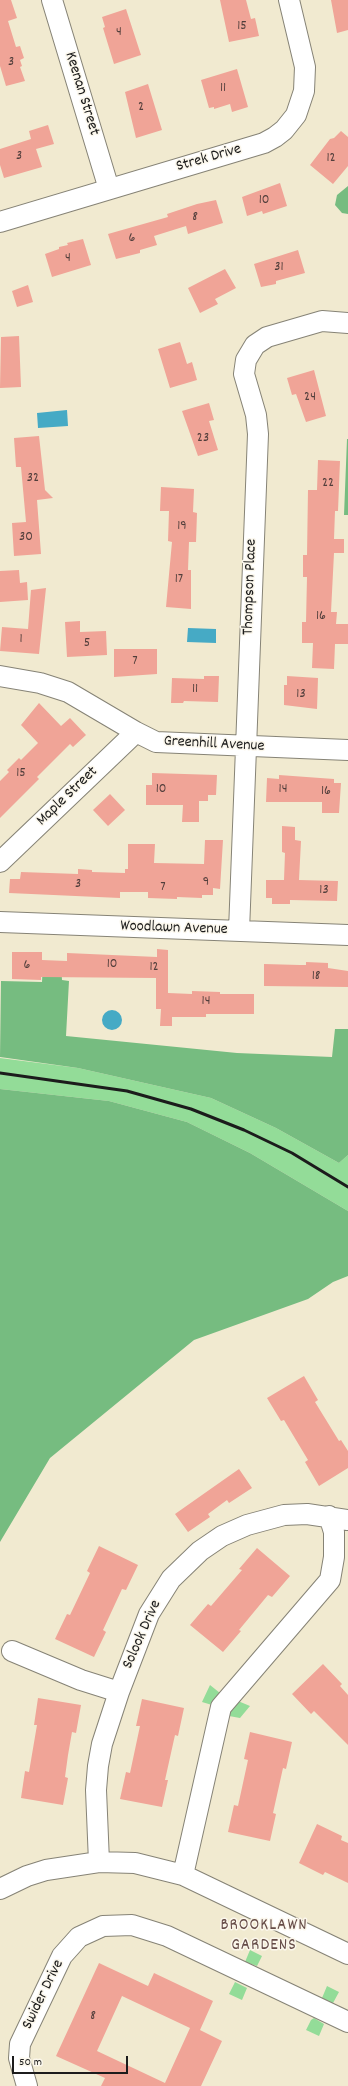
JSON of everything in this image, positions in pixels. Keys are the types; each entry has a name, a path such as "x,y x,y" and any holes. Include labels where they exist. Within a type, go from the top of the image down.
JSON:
{"street":[{"name":"Keenan Street","path":"52,0 109,189"},
{"name":"Strek Drive","path":"0,222 264,143 284,130 296,115 304,91 305,67 289,0"},
{"name":"Thompson Place","path":"239,931 258,434 256,415 244,374 246,360 255,345 267,337 322,321 348,323"},
{"name":"Greenhill Avenue","path":"0,676 40,683 68,692 136,732 163,742 348,750"},
{"name":"Maple Street","path":"0,862 136,732"},
{"name":"Woodlawn Avenue","path":"0,922 348,935"},
{"name":"Solook Drive","path":"99,1862 96,1790 102,1744 119,1692 149,1614 171,1579 200,1551 222,1536 248,1525 284,1515 307,1514 339,1518"},
{"path":"183,1875 221,1707 330,1580 334,1557 334,1532 339,1518"},
{"path":"12,1651 81,1680 119,1692"},
{"path":"0,1889 27,1876 46,1870 99,1862 135,1863 183,1875 348,1954"},
{"name":"Swider Drive","path":"27,2086 19,2058 20,2044 62,1956 79,1937 103,1926 132,1924 167,1936 348,2022"}],"green space":[{"path":"348,186 348,214 342,213 335,205 337,195"},
{"path":"347,439 348,515 344,515"},
{"path":"61,961 62,980 69,981 66,1036 237,1053 332,1057 335,1029 348,1029 348,1155 339,1163 276,1128 211,1098 78,1068 0,1057 1,981 42,982 43,962"},
{"path":"0,1058 78,1068 211,1098 276,1128 339,1163 348,1155 348,1211 250,1153 187,1122 109,1101 0,1089"},
{"path":"0,1089 109,1101 187,1122 250,1153 348,1211 348,1276 333,1282 308,1299 194,1340 50,1458 0,1542"},
{"path":"210,1685 220,1693 212,1705 202,1702"},
{"path":"238,1701 250,1706 240,1718 229,1716 228,1712"},
{"path":"250,1950 262,1956 257,1966 245,1962"},
{"path":"235,1982 247,1988 242,2000 229,1994"},
{"path":"327,1986 339,1992 333,2003 322,1998"},
{"path":"314,2018 324,2024 319,2036 306,2030 311,2020"}],"water":[{"path":"67,410 68,426 38,428 37,413"},
{"path":"188,628 216,629 216,643 187,642"},
{"path":"112,1010 119,1013 122,1020 119,1027 112,1030 105,1027 102,1020 105,1013"}],"building":[{"path":"0,0 11,0 17,18 8,21 16,47 20,46 24,58 20,60 22,66 20,67 25,81 6,86 0,66"},
{"path":"220,0 246,0 251,19 255,18 259,36 229,42"},
{"path":"331,0 348,0 348,30 337,33"},
{"path":"126,9 141,55 114,64 103,28 105,27 102,17"},
{"path":"237,69 248,107 232,112 230,104 214,109 214,107 209,108 201,80"},
{"path":"148,84 162,130 136,138 125,92"},
{"path":"48,125 54,144 36,149 42,167 4,178 0,165 0,149 31,139 29,131"},
{"path":"341,131 348,137 348,166 333,184 310,165 330,139 334,138"},
{"path":"280,183 287,206 263,214 262,211 247,216 242,197"},
{"path":"216,200 223,223 188,234 186,226 154,236 157,245 140,250 140,253 116,259 108,234 168,217 167,214 197,204"},
{"path":"83,239 91,265 52,277 45,254 59,249 59,247 68,245 67,243"},
{"path":"298,250 305,273 276,281 276,284 261,287 254,264"},
{"path":"225,269 236,288 215,299 218,304 200,313 188,288"},
{"path":"28,285 33,302 17,307 12,291"},
{"path":"19,336 21,387 0,388 1,337"},
{"path":"180,342 187,364 192,362 197,380 170,388 158,349"},
{"path":"314,370 326,416 306,422 296,394 292,395 287,378"},
{"path":"209,403 214,420 209,421 218,450 198,456 182,411"},
{"path":"39,436 45,490 53,498 37,500 41,554 14,556 12,523 26,522 21,467 16,467 14,438"},
{"path":"318,460 340,461 338,511 335,511 334,539 344,539 344,553 334,553 331,612 337,612 336,624 348,624 348,644 335,644 334,669 312,668 313,643 302,643 302,622 306,622 307,577 303,577 303,555 307,555 308,490 317,490"},
{"path":"161,487 194,489 193,512 197,513 196,542 189,542 188,570 191,570 191,609 166,607 172,542 168,541 169,511 160,511"},
{"path":"19,570 20,583 27,582 28,600 0,602 0,571"},
{"path":"46,588 39,654 0,651 2,627 28,629 31,590"},
{"path":"80,621 80,632 106,631 107,655 67,657 65,622"},
{"path":"114,649 157,649 157,674 114,677"},
{"path":"204,676 219,676 218,702 184,701 183,703 171,703 172,678 204,679"},
{"path":"287,676 318,678 317,709 284,705 284,685 287,685"},
{"path":"39,703 61,726 70,718 86,735 73,747 70,744 37,777 39,779 0,818 0,781 9,772 7,770 19,758 21,760 38,743 21,725"},
{"path":"152,773 217,775 216,795 208,795 208,801 199,801 199,822 182,822 183,805 146,805 146,785 152,785"},
{"path":"279,775 334,779 334,783 341,783 339,813 322,813 322,802 266,802 267,778 279,779"},
{"path":"110,794 125,810 108,826 93,810"},
{"path":"282,826 295,827 295,840 301,841 299,880 338,881 337,901 290,900 290,904 272,904 272,898 266,898 266,880 284,880 285,853 282,852"},
{"path":"205,840 223,840 220,889 213,888 213,895 202,895 202,898 148,898 148,892 120,892 120,898 9,893 10,879 20,879 21,872 78,874 78,869 92,870 92,872 125,873 125,869 128,869 128,844 155,844 154,863 204,864"},
{"path":"157,949 168,950 168,993 192,994 192,991 220,992 220,994 254,994 254,1014 206,1014 206,1017 172,1017 172,1026 160,1026 161,1009 156,1009 156,978 41,977 41,980 12,979 12,952 42,952 42,960 67,961 67,953 157,957"},
{"path":"306,962 328,963 328,968 348,971 348,987 264,986 264,964 306,965"},
{"path":"304,1376 318,1400 315,1402 339,1441 341,1440 348,1451 348,1468 319,1486 305,1462 308,1460 284,1420 281,1421 267,1398"},
{"path":"239,1469 252,1488 229,1503 227,1500 208,1514 210,1517 188,1532 175,1514"},
{"path":"99,1546 138,1565 126,1590 122,1589 103,1630 106,1632 94,1657 55,1639 67,1614 70,1615 90,1573 87,1571"},
{"path":"257,1548 290,1576 272,1597 268,1595 223,1652 190,1625 208,1604 211,1606 242,1570 239,1569"},
{"path":"323,1664 342,1684 340,1686 348,1695 348,1745 314,1711 311,1714 292,1694"},
{"path":"38,1698 81,1705 76,1733 72,1732 65,1777 68,1778 63,1805 21,1798 25,1771 29,1772 37,1725 34,1725"},
{"path":"142,1699 184,1708 178,1736 175,1735 165,1780 168,1780 162,1807 120,1799 126,1772 130,1773 140,1726 136,1726"},
{"path":"250,1732 292,1742 286,1769 283,1768 273,1813 276,1814 270,1841 228,1832 234,1805 238,1806 248,1760 244,1759"},
{"path":"317,1824 342,1836 341,1840 348,1843 348,1883 325,1872 323,1875 299,1863"},
{"path":"99,1963 148,1986 154,1973 213,2001 200,2030 222,2041 201,2086 101,2086 105,2078 56,2056","holes":["122,1996 190,2028 165,2083 97,2051"]}],"railway":[{"path":"0,1073 127,1091 191,1109 244,1130 292,1153 348,1187"}],"district":[{"name":"BROOKLAWN GARDENS","path":"264,1937"}]}
